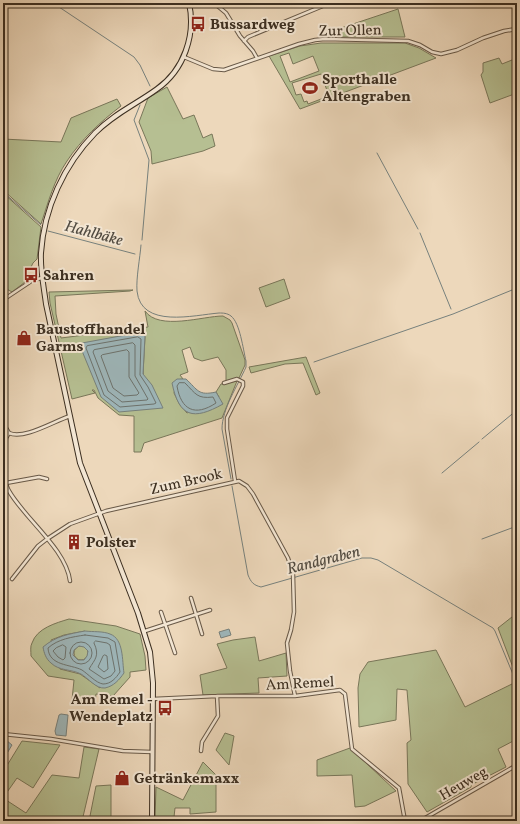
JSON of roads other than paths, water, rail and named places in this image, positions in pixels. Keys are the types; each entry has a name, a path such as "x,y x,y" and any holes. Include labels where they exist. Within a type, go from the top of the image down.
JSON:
{"main road":[{"path":"152,821 152,664 144,631 80,463 43,285 41,253 49,211 70,164 85,144 104,125 119,113 164,84 174,73 184,57 190,35 191,16 189,3"}],"street":[{"path":"214,3 226,13 257,58"},
{"path":"244,41 248,37 330,3"},
{"name":"Zur Ollen","path":"184,57 212,69 224,70 299,44 325,39 408,41 420,45 432,52 441,54 457,50 483,38 504,31 517,29"},
{"path":"3,300 36,279 43,278"},
{"path":"36,279 43,285"},
{"path":"224,383 237,379 242,382 243,386 227,418 226,429 235,481"},
{"path":"3,410 5,428 9,433 14,435 31,432 59,419 70,416"},
{"path":"3,464 6,438 9,433"},
{"path":"3,474 8,490 51,543 69,572 70,581"},
{"path":"6,483 39,477 47,479"},
{"name":"Zum Brook","path":"12,579 38,546 47,538 70,524 99,513 235,481 245,484 250,489 288,558 292,574 294,612 287,643 290,671 295,696"},
{"path":"191,598 202,634"},
{"path":"144,631 210,610"},
{"path":"162,612 175,652"},
{"name":"Am Remel","path":"153,699 217,696 295,696 340,690 345,694 352,749 399,788 405,821"},
{"path":"201,751 202,742 218,716 217,696"},
{"path":"3,734 51,739 106,749 152,752"},
{"name":"Heuweg","path":"420,821 517,765"}],"water":[{"path":"142,332 145,336 143,374 152,385 163,408 119,412 101,397 80,346 82,343"},
{"path":"177,379 186,379 202,393 216,392 223,404 203,413 189,413 183,409 175,394 172,383"},
{"path":"229,629 231,635 221,638 219,632"},
{"path":"85,631 110,634 115,637 120,645 124,673 114,684 108,687 98,687 81,674 54,666 45,654 43,647 48,643 68,634","holes":["79,646 84,647 88,651 87,656 84,660 78,660 73,655 74,650"]},
{"path":"59,715 68,715 66,736 56,735 55,731"},
{"path":"6,740 12,745 3,760 3,741"}],"waterway":[{"name":"Randgraben","path":"53,3 134,57 140,65 150,86"},
{"name":"Randgraben","path":"140,105 134,120 149,160 142,240"},
{"path":"377,153 418,229"},
{"name":"Hahlbäke","path":"3,192 41,225"},
{"name":"Hahlbäke","path":"48,231 135,254"},
{"path":"420,233 451,309"},
{"name":"Randgraben","path":"141,245 137,291 141,303 148,311 158,315 170,317 225,313 231,316 237,324 246,361 246,367 227,405 222,429 231,479"},
{"path":"314,362 453,314 517,288"},
{"path":"482,439 517,410"},
{"path":"442,473 479,442"},
{"name":"Randgraben","path":"232,486 248,575 254,584 261,587 362,558 378,560 493,628 517,684"},
{"path":"482,539 517,526"}],"place":[{"name":"Bussardweg","path":"198,24"},
{"name":"Sporthalle Altengraben","path":"310,88"},
{"name":"Sahren","path":"31,275"},
{"name":"Baustoffhandel Garms","path":"24,338"},
{"name":"Polster","path":"74,542"},
{"name":"Am Remel - Wendeplatz","path":"165,708"},
{"name":"Getränkemaxx","path":"122,778"}]}
